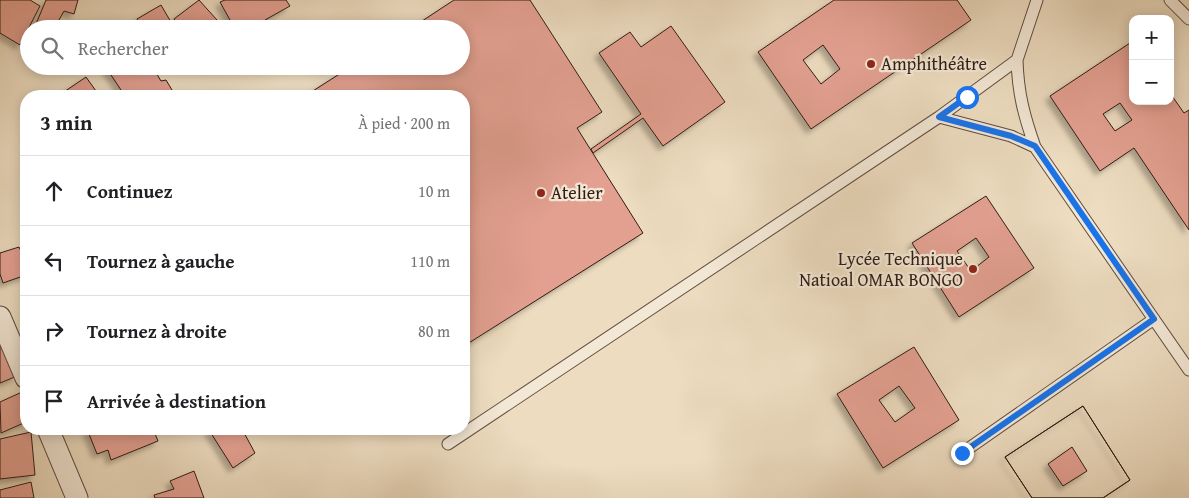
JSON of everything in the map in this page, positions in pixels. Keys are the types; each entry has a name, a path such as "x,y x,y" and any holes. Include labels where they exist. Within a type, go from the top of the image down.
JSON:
{"street":[{"path":"0,318 20,364"},
{"path":"51,435 77,498"}],"lane":[{"path":"1038,0 1017,60 1018,90 1035,146 1189,370"},
{"path":"1170,0 1189,20"},
{"path":"470,429 939,117 1017,60"},
{"path":"939,117 1011,136 1035,146"},
{"path":"962,453 1154,319"},
{"path":"448,444 462,435"}],"building":[{"path":"0,0 30,0 40,6 33,20 20,20 20,45 0,33"},
{"path":"46,0 78,0 74,14 64,11 59,20 38,20"},
{"path":"199,0 217,20 175,20"},
{"path":"225,0 286,0 290,6 265,20 230,20 220,2"},
{"name":"Atelier","path":"454,0 530,0 602,112 577,128 643,233 470,342 470,90 314,90 338,75 470,75 470,20 424,20"},
{"name":"Amphithéâtre","path":"834,0 957,0 971,20 811,129 758,52","holes":["823,45 840,69 821,84 803,60"]},
{"path":"161,5 170,20 138,20"},
{"path":"671,26 725,102 663,146 643,118 593,153 591,149 641,114 599,53 630,32 641,47"},
{"path":"1129,44 1129,105 1174,105 1174,99 1184,113 1189,110 1189,230 1134,148 1100,171 1050,96","holes":["1120,103 1132,120 1115,131 1103,114"]},
{"path":"111,75 157,75 161,81 166,80 172,90 121,90"},
{"path":"86,77 95,90 67,90"},
{"path":"986,196 1034,268 959,317 912,243","holes":["976,238 989,257 971,271 957,251"]},
{"path":"19,247 20,277 3,283 0,274 0,253"},
{"path":"0,341 17,376 0,383"},
{"path":"914,347 959,420 883,468 837,394","holes":["899,386 915,408 895,422 879,400"]},
{"path":"20,393 20,425 1,433 0,402"},
{"path":"1083,406 1130,480 1103,498 1032,498 1005,457"},
{"path":"1083,406 1130,480 1103,498 1032,498 1005,457","holes":["1072,447 1087,471 1063,486 1048,464"]},
{"path":"20,434 31,435 35,475 0,479 0,439"},
{"path":"89,435 156,435 158,441 111,460 108,450 97,454"},
{"path":"212,435 245,435 255,453 233,468"},
{"path":"194,471 204,498 155,498 154,495 174,489 170,481"},
{"path":"31,482 34,498 0,498 0,490"}],"place":[{"name":"Amphithéâtre","path":"871,64"},
{"name":"Atelier","path":"541,193"},
{"name":"Lycée Technique Natioal OMAR BONGO","path":"973,269"}],"route":[{"path":"962,453 1154,319 1035,146 994,130 939,117 967,97"}]}
